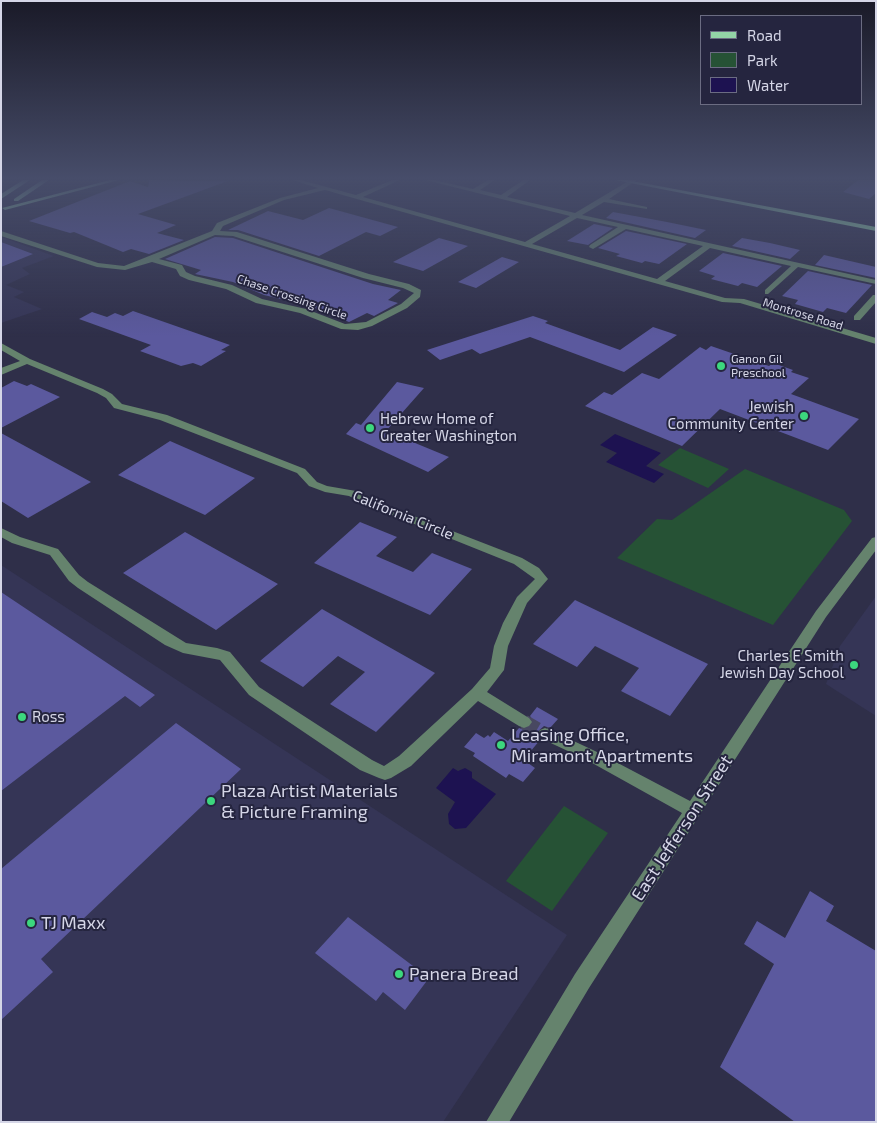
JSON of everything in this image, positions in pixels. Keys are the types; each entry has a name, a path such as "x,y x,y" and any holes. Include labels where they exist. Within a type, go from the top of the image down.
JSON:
{"street":[{"path":"2,232 106,267 126,268 152,259 203,236 215,233"},
{"name":"Montrose Road","path":"485,232 724,300 748,303 876,341"},
{"path":"526,244 546,232"},
{"path":"593,247 615,232"},
{"path":"655,232 876,282"},
{"name":"Chase Crossing Circle","path":"152,259 179,268 183,274 192,278 229,287 259,300 350,328 364,326 382,318 416,298 418,292 406,286 366,276 234,234 215,233"},
{"path":"659,281 710,244"},
{"path":"768,292 797,264"},
{"path":"857,318 876,297"},
{"name":"Montrose Road","path":"724,300 736,306 876,350"},
{"path":"1,346 27,361"},
{"path":"1,372 27,361"},
{"name":"California Circle","path":"1,532 16,540 54,552 61,558 74,578 83,585 170,641 183,648 225,656 254,691 366,765 385,772 404,760 477,693 497,670 501,646 522,600 542,579 536,570 518,561 352,493 324,489 313,484 301,471 163,418 118,406 109,396 100,391 27,361"},
{"name":"East Jefferson Street","path":"497,1122 582,981 821,614 876,541"},
{"path":"477,693 524,722"},
{"path":"545,734 590,755 694,811"}],"shaded area":[{"path":"1,237 54,256 22,268 30,274 6,285 24,292 14,297 42,309 1,323"},
{"path":"1,565 567,935 443,1122 1,1122"},
{"name":"Charles E Smith Jewish Day School","path":"876,596 876,716 826,684 840,646"}],"green space":[{"path":"680,448 729,469 708,488 658,465"},
{"path":"745,469 844,510 852,521 773,625 617,558 657,519 672,520"},
{"path":"564,806 608,833 552,911 506,881"}],"water":[{"path":"615,434 661,453 646,466 664,474 654,483 606,462 617,453 600,445"},
{"path":"453,768 458,771 465,768 472,772 472,778 496,794 466,828 455,829 449,824 448,814 455,802 436,788"}],"building":[{"path":"75,232 158,232 157,233 184,240 149,254 131,249 123,252"},
{"path":"245,232 365,232 319,256"},
{"path":"367,232 387,232 380,236"},
{"path":"581,232 607,232 588,245 567,241"},
{"path":"624,232 633,232 687,244 659,264 645,261 642,263 616,256 620,254 598,248"},
{"path":"670,232 703,232 695,238"},
{"path":"215,237 233,238 373,284 401,290 388,300 398,303 374,316 367,313 349,322 309,306 264,295 233,282 195,274 201,270 165,259"},
{"path":"439,238 468,246 423,271 393,262"},
{"path":"742,238 800,250 790,259 732,246"},
{"path":"1,242 33,254 1,267"},
{"path":"723,253 782,266 757,287 742,283 738,286 711,279 715,276 699,271"},
{"path":"824,255 876,267 876,278 815,265"},
{"path":"502,257 519,262 476,288 458,282"},
{"path":"808,271 872,285 846,313 827,308 823,312 795,304 798,300 782,296"},
{"path":"133,311 230,345 221,350 226,351 201,366 193,363 181,366 140,351 151,345 79,319 92,312 107,317 115,313 123,316"},
{"path":"533,316 548,321 545,323 620,350 653,327 677,335 624,372 530,337 480,354 472,349 440,360 427,350"},
{"path":"711,346 769,366 773,363 793,370 791,372 809,378 791,394 859,419 828,450 720,409 682,446 585,406 604,392 612,395 642,373 659,379 700,347 706,350"},
{"path":"14,381 27,386 31,384 60,397 1,428 1,388"},
{"name":"Hebrew Home of Greater Washington","path":"397,382 424,388 386,431 449,457 428,472 346,434 356,423 361,425"},
{"path":"1,433 91,482 28,518 1,501"},
{"path":"170,441 255,478 205,515 118,475"},
{"path":"360,522 397,537 376,556 413,572 432,553 472,569 430,615 314,563"},
{"path":"185,532 278,584 216,630 123,573"},
{"path":"1,592 155,695 140,707 125,696 1,791"},
{"path":"575,600 708,664 670,716 621,691 639,668 595,646 577,667 533,644"},
{"path":"322,609 435,673 376,732 330,704 365,672 338,656 303,687 260,661"},
{"name":"Leasing Office, Miramont Apartments","path":"537,707 558,719 550,728 544,726 536,733 540,740 525,758 535,768 523,782 509,774 506,778 473,756 475,753 464,747 476,733 484,738 488,735 490,737 494,732 508,741 519,728 525,730 530,727 534,722 530,716"},
{"path":"176,723 241,769 41,959 53,972 1,1020 1,869"},
{"path":"810,891 834,906 826,921 876,951 876,1122 795,1122 720,1067 774,964 744,944 757,921 785,938"},
{"path":"348,917 429,978 405,1010 383,992 376,1001 315,953"}],"tunnel":[{"path":"524,722 545,734"}],"place":[{"name":"Ganon Gil Preschool","path":"721,366"},
{"name":"Jewish Community Center","path":"804,416"},
{"name":"Hebrew Home of Greater Washington","path":"370,428"},
{"name":"Charles E Smith Jewish Day School","path":"854,665"},
{"name":"Ross","path":"22,717"},
{"name":"Leasing Office, Miramont Apartments","path":"501,745"},
{"name":"Plaza Artist Materials & Picture Framing","path":"211,801"},
{"name":"TJ Maxx","path":"31,923"},
{"name":"Panera Bread","path":"399,974"}]}
